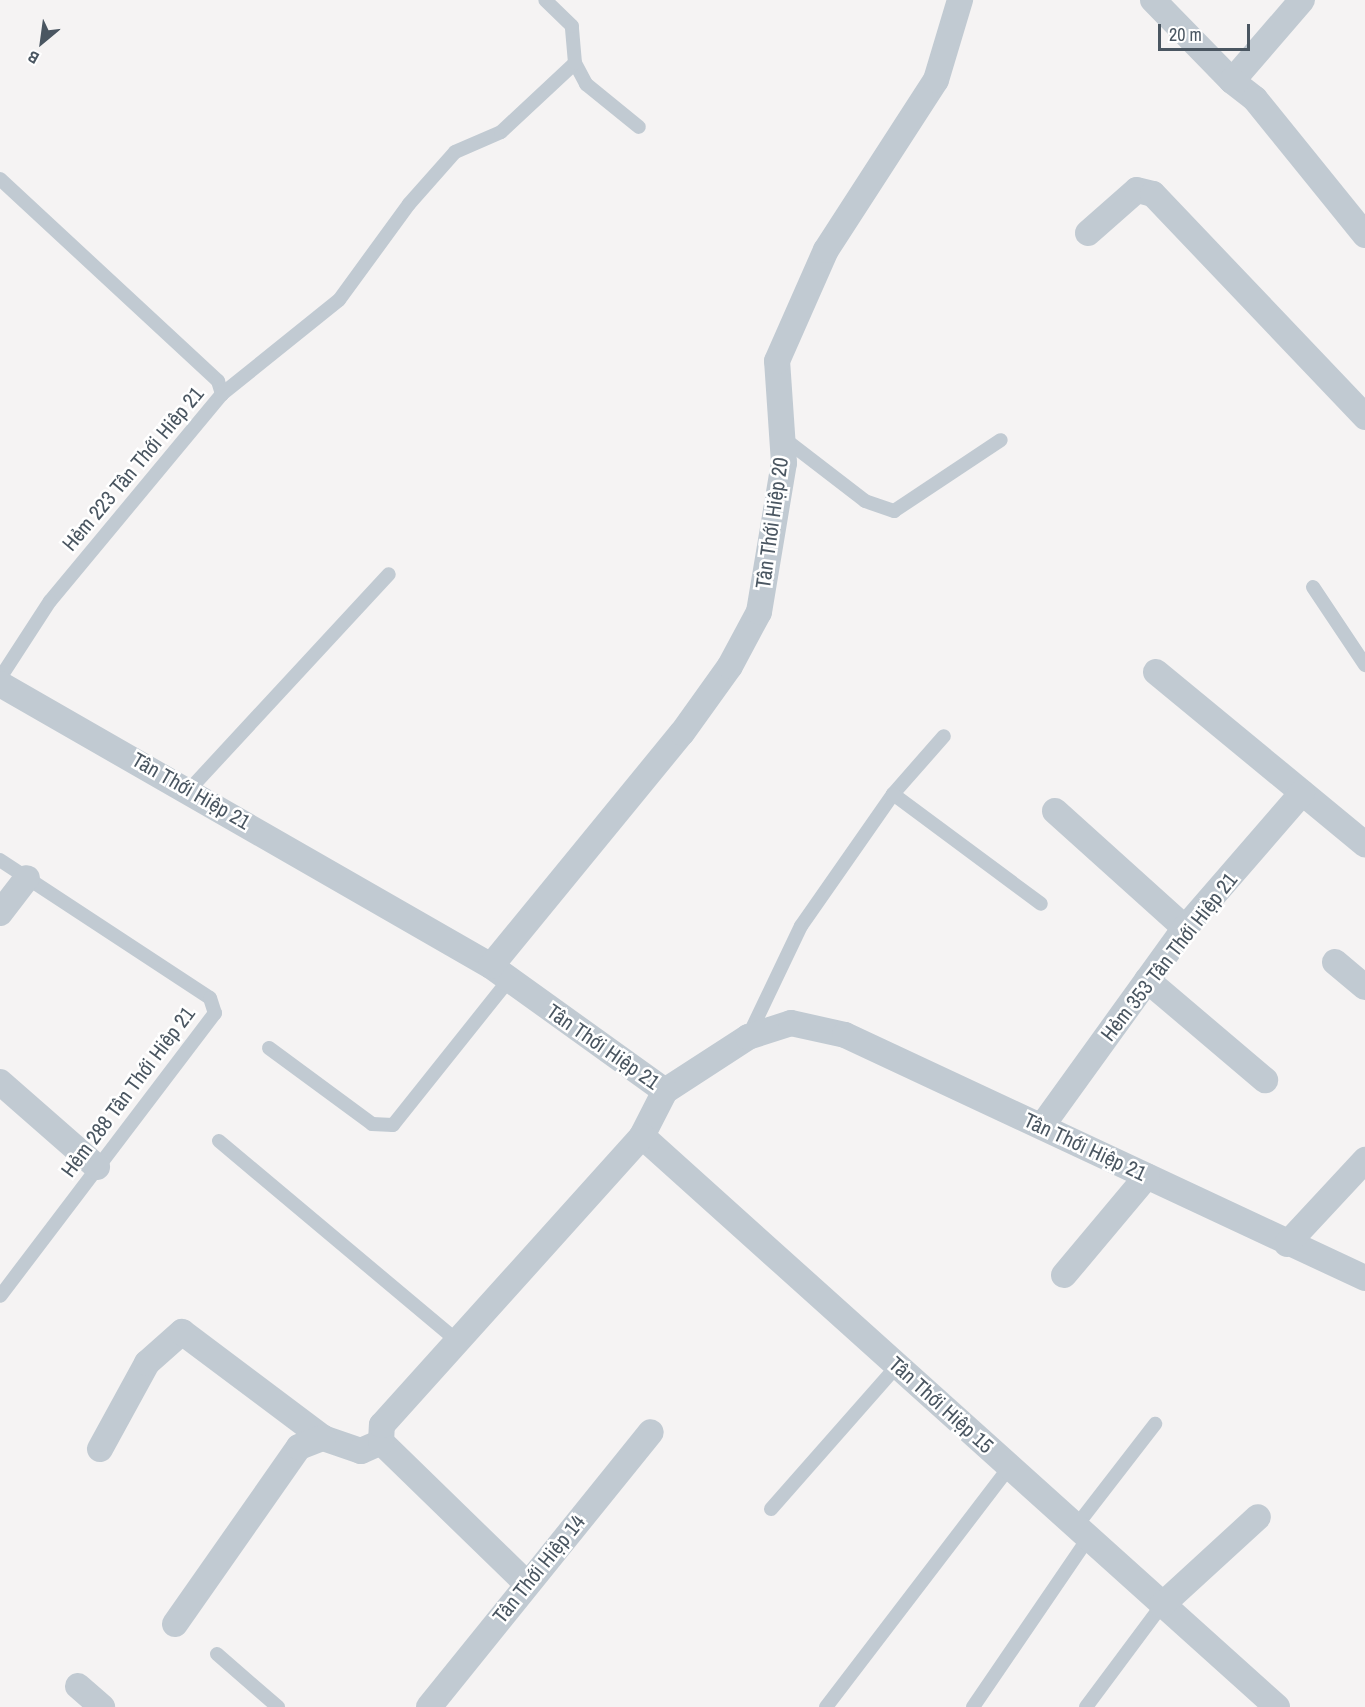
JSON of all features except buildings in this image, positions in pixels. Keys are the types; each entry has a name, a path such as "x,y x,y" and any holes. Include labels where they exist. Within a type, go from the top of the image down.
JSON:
{"street":[{"name":"Tân Thới Hiệp 20","path":"500,973 730,666 759,612 771,561 784,464 777,360 826,250 936,80 960,0"},
{"path":"1153,0 1232,81 1255,99 1365,235"},
{"path":"1232,81 1297,2"},
{"path":"1088,233 1137,190 1153,194 1365,417"},
{"path":"1156,672 1365,844"},
{"name":"Tân Thới Hiệp 21","path":"0,684 189,790 500,973 665,1091 748,1037 791,1023 845,1035 1042,1126 1287,1244 1365,1278"},
{"name":"Hẻm 353 Tân Thới Hiệp 21","path":"1042,1126 1185,928 1302,793"},
{"path":"1055,811 1185,928"},
{"path":"0,913 27,878"},
{"path":"1335,962 1365,987"},
{"path":"1147,980 1265,1080"},
{"path":"0,1082 97,1167"},
{"path":"526,1583 381,1442 382,1425 642,1136 665,1091"},
{"name":"Tân Thới Hiệp 15","path":"642,1136 1277,1707"},
{"path":"1287,1244 1365,1160"},
{"path":"1064,1275 1147,1176"},
{"path":"100,1449 147,1363 182,1332 323,1438 361,1451 381,1442"},
{"name":"Tân Thới Hiệp 14","path":"429,1707 526,1583 651,1432"},
{"path":"175,1624 299,1447 323,1438"},
{"path":"1162,1605 1258,1517"},
{"path":"78,1686 102,1707"}],"lane":[{"path":"545,0 572,26 575,63 586,84 639,127"},
{"path":"222,394 339,300 409,204 455,152 501,132 575,63"},
{"name":"Hẻm 223 Tân Thới Hiêp 21","path":"0,179 218,381 222,394 50,601 0,678"},
{"path":"782,437 865,501 894,511 1001,440"},
{"path":"189,790 389,574"},
{"path":"1313,587 1365,665"},
{"path":"748,1037 801,926 893,794 944,736"},
{"path":"893,794 1041,903"},
{"name":"Hẻm 288 Tân Thới Hiêp 21","path":"0,860 215,1004 212,1021 97,1167 0,1296"},
{"path":"269,1048 372,1124 393,1125 500,973"},
{"path":"219,1142 457,1341"},
{"path":"771,1509 897,1366"},
{"path":"973,1707 1083,1531 1155,1424"},
{"path":"826,1707 1010,1466"},
{"path":"1086,1707 1162,1605"},
{"path":"217,1654 278,1707"}]}
